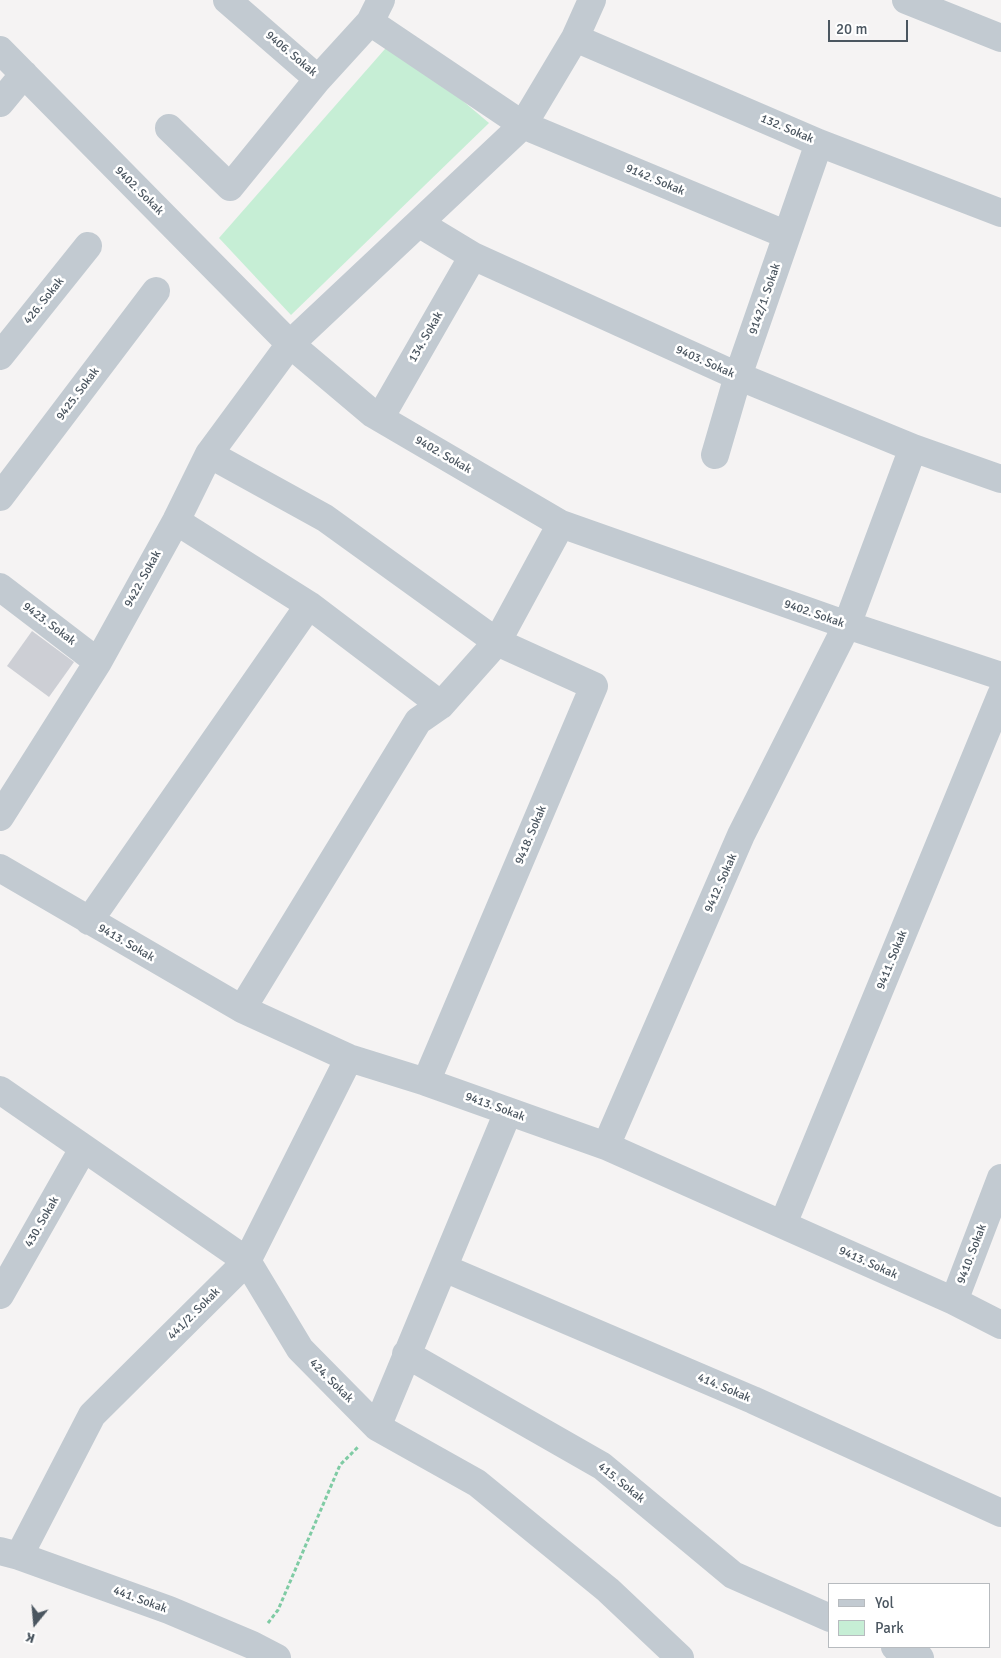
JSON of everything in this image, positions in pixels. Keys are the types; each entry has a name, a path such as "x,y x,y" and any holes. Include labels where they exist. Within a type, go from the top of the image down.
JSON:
{"street":[{"name":"9406. Sokak","path":"227,0 318,79 376,11"},
{"path":"523,125 575,38 592,0"},
{"path":"906,0 1001,38"},
{"name":"9142. Sokak","path":"376,11 523,125 787,235"},
{"name":"132. Sokak","path":"575,38 819,143 1001,213"},
{"name":"9402. Sokak","path":"0,50 290,344 372,414 561,524 847,625 1001,676"},
{"path":"0,103 24,74"},
{"path":"168,128 230,187 318,79"},
{"name":"9422. Sokak","path":"0,817 98,662 176,521 209,454 290,344 420,224 523,125"},
{"name":"9142/1. Sokak","path":"715,455 738,376 819,143"},
{"name":"9403. Sokak","path":"420,224 473,256 738,376 914,448 1001,479"},
{"name":"426. Sokak","path":"0,356 88,246"},
{"name":"134. Sokak","path":"380,418 473,256"},
{"name":"9425. Sokak","path":"0,497 156,291"},
{"name":"9412. Sokak","path":"606,1146 741,835 847,625 914,448"},
{"path":"209,454 325,518 497,642"},
{"path":"176,521 309,605 441,705"},
{"path":"242,1010 418,722 441,705 497,642 561,524"},
{"name":"9423. Sokak","path":"0,587 98,662"},
{"path":"89,921 309,605"},
{"name":"9418. Sokak","path":"426,1082 594,686 497,642"},
{"name":"9411. Sokak","path":"782,1224 1001,695"},
{"name":"9413. Sokak","path":"0,868 242,1010 349,1058 426,1082 606,1146 782,1224 1001,1325"},
{"name":"441/2. Sokak","path":"10,1553 92,1415 247,1261 349,1058"},
{"name":"424. Sokak","path":"0,1090 247,1261 300,1350 376,1428 477,1483 608,1590 680,1658"},
{"path":"376,1428 508,1112"},
{"name":"430. Sokak","path":"0,1296 84,1149"},
{"name":"9410. Sokak","path":"954,1302 1001,1178"},
{"name":"414. Sokak","path":"444,1268 753,1400 1001,1513"},
{"name":"415. Sokak","path":"406,1354 602,1466 733,1575 828,1617"},
{"name":"441. Sokak","path":"10,1553 169,1610 248,1651 277,1658"},
{"path":"897,1648 920,1658"}],"path":[{"path":"248,1651 278,1610 340,1465 376,1428"}],"green space":[{"path":"392,41 489,123 291,315 219,238"}],"building":[{"path":"32,631 74,662 49,697 7,666"}]}
